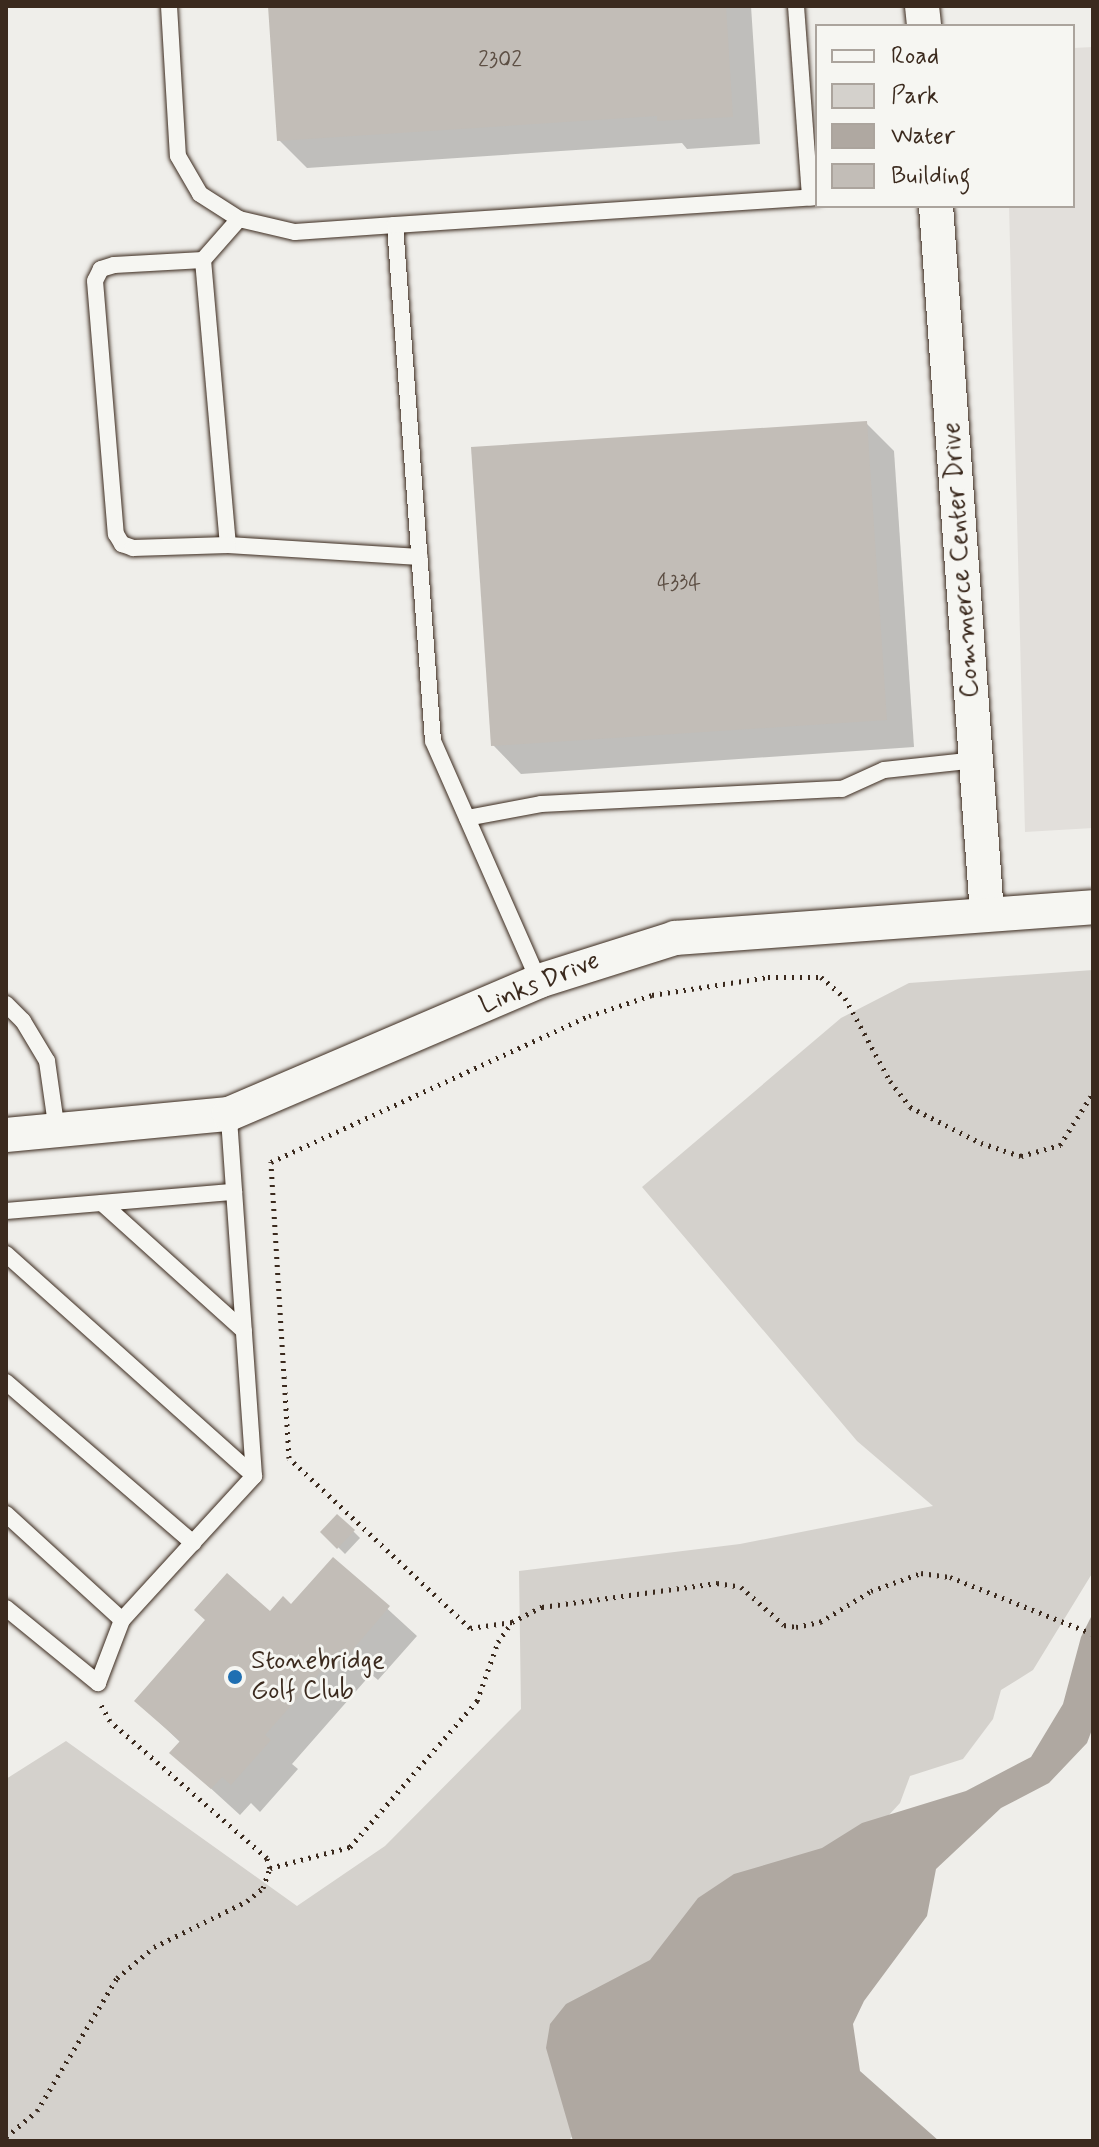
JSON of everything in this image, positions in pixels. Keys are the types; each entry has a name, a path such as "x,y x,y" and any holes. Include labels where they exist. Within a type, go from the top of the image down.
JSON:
{"street":[{"name":"Commerce Center Drive","path":"936,208 987,914"},
{"name":"Links Drive","path":"6,1135 229,1114 539,981 631,949 704,934 1093,907"}],"lane":[{"path":"169,6 178,156 200,194 239,219 295,232 814,197 796,6"},
{"path":"239,219 203,260 114,265 101,269 95,281 112,487 122,544 228,545 420,557"},
{"path":"395,225 433,741 539,981"},
{"path":"203,260 228,545"},
{"path":"467,818 541,804 842,789 884,770 976,760"},
{"path":"6,1004 23,1021 47,1061 57,1131"},
{"path":"6,1608 98,1683 122,1620 254,1476 229,1114"},
{"path":"6,1211 234,1192"},
{"path":"102,1203 244,1331"},
{"path":"6,1254 254,1476"},
{"path":"6,1382 193,1543"},
{"path":"6,1514 122,1620"}],"path":[{"path":"1093,1093 1060,1145 1021,1156 981,1143 910,1107 890,1081 845,998 821,977 768,977 652,995 589,1016 271,1162 289,1458 470,1628 512,1622 542,1607 595,1596 717,1583 741,1587 784,1625 796,1627 820,1622 871,1591 921,1573 950,1577 1093,1634"},
{"path":"270,1868 350,1847 477,1701 498,1642 512,1622"},
{"path":"6,2137 37,2111 117,1978 154,1947 247,1901 263,1888 270,1868 267,1858 110,1721 98,1683"}],"shaded area":[{"path":"1093,47 1093,828 1025,832 1009,208 1075,208 1075,48"}],"green space":[{"path":"1093,970 1093,1572 1033,1670 1001,1690 993,1719 963,1759 910,1776 900,1803 888,1816 568,2141 6,2141 6,1779 66,1741 297,1906 385,1846 521,1709 519,1571 740,1544 933,1506 857,1441 642,1187 841,1018 909,983"}],"water":[{"path":"1093,1613 1093,1727 1087,1743 1049,1783 1001,1808 936,1869 927,1916 864,2001 853,2024 860,2071 939,2141 573,2141 546,2048 550,2024 566,2004 650,1960 698,1898 734,1874 822,1848 862,1823 966,1791 1031,1757 1063,1704 1081,1637"}],"building":[{"path":"268,6 726,6 733,117 657,121 657,116 277,141"},
{"path":"867,421 887,720 491,746 471,447"},
{"path":"337,1514 355,1530 337,1549 320,1532"},
{"name":"Stonebridge Golf Club","path":"333,1557 390,1606 349,1654 342,1648 265,1735 271,1740 231,1785 222,1777 211,1789 169,1753 180,1741 134,1701 205,1620 194,1610 227,1573 270,1611 283,1596 291,1604"}],"place":[{"name":"Stonebridge Golf Club","path":"235,1677"}]}
